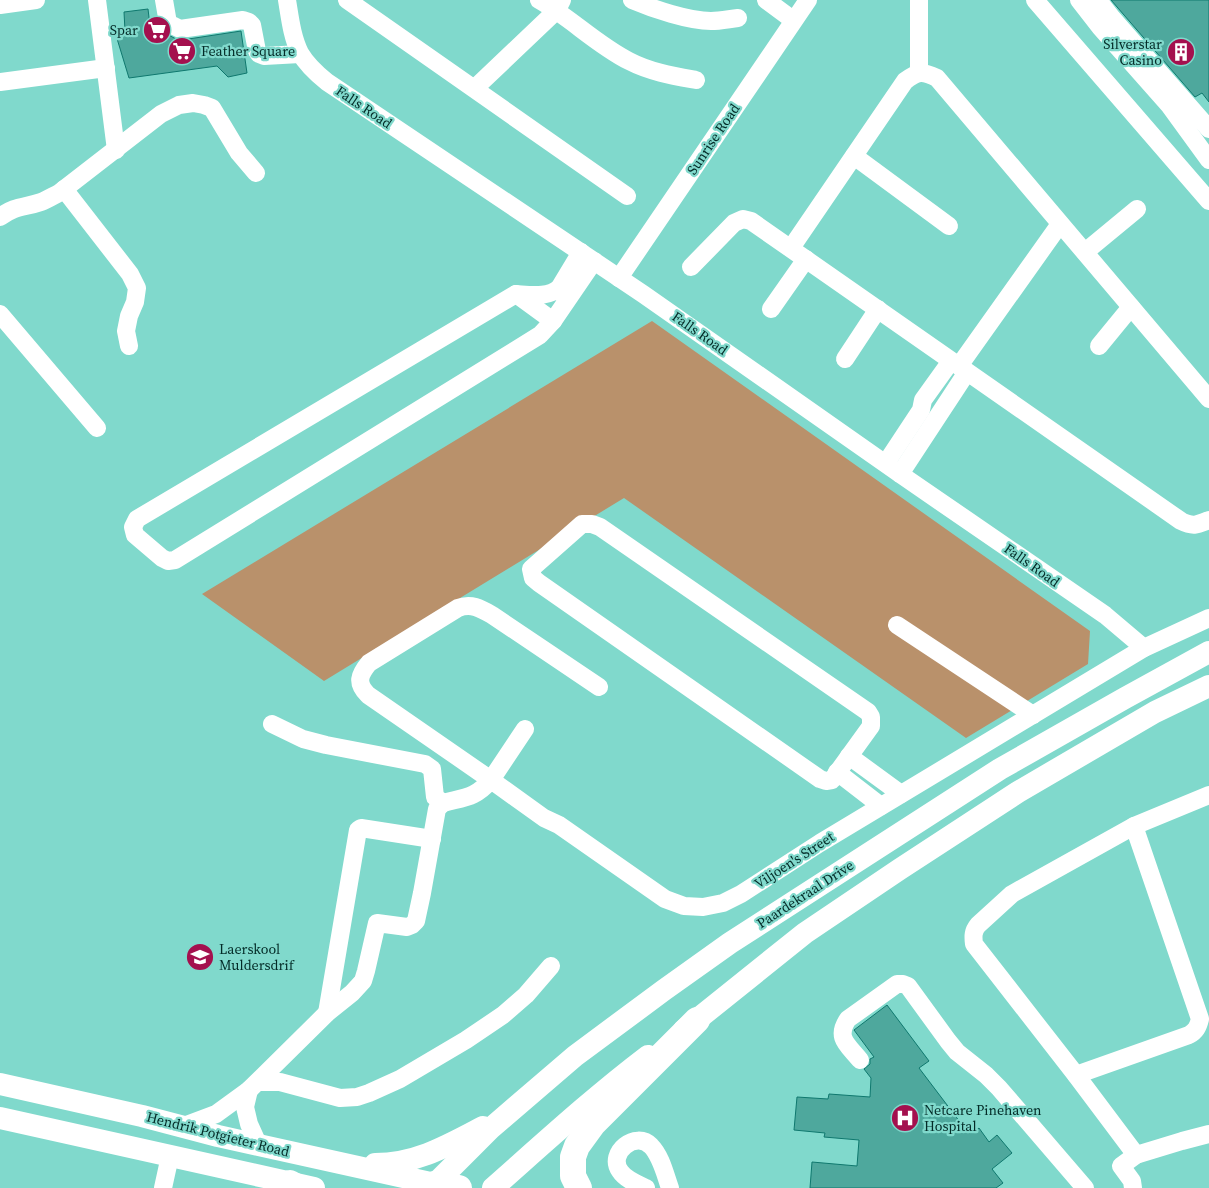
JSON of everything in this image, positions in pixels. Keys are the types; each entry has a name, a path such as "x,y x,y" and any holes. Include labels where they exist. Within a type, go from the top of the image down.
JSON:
{"highway":[{"path":"579,1188 573,1176 573,1157 577,1146 593,1124 697,1020"}],"main road":[{"name":"Paardekraal Drive","path":"442,1187 490,1129 576,1056 730,943 1000,769 1209,652"},
{"path":"493,1188 621,1076 697,1020 805,933 900,868 1018,792 1154,712 1175,697 1209,679"},
{"path":"1154,712 1209,686"},
{"name":"Hendrik Potgieter Road","path":"0,1084 442,1187"},
{"path":"344,1164 387,1164 414,1159 434,1152 508,1114"},
{"path":"0,1118 301,1186"}],"street":[{"path":"0,4 36,0"},
{"path":"97,0 116,150"},
{"path":"164,0 168,23 173,27 180,28 243,20 252,25 259,54 264,56 300,54"},
{"name":"Falls Road","path":"287,0 290,22 300,54 313,70 327,82 652,299 900,474 1105,615 1144,648"},
{"path":"347,0 627,196"},
{"path":"539,0 560,5 599,42 629,62 654,71 696,80"},
{"path":"632,0 679,16 710,21 738,18"},
{"path":"766,0 793,20"},
{"path":"919,0 919,73"},
{"path":"1035,0 1206,193"},
{"path":"1079,0 1110,19"},
{"path":"1098,0 1110,19 1178,97 1209,129"},
{"name":"Sunrise Road","path":"619,278 804,2"},
{"path":"474,88 560,5"},
{"path":"0,82 106,68"},
{"path":"791,248 905,81 914,74 926,73 937,78 1209,399"},
{"path":"1178,97 1209,160"},
{"path":"0,217 9,210 41,202 59,193 161,114 179,105 193,103 212,108 239,153 256,173"},
{"path":"854,156 949,226"},
{"path":"64,189 130,274 137,288 135,302 128,316 126,331 129,346"},
{"path":"1085,252 1137,209"},
{"path":"691,267 734,223 743,219 751,222 1181,521 1190,526 1209,520"},
{"path":"886,463 921,411 923,400 959,366 1060,224"},
{"path":"572,280 556,291 544,295 516,294 138,519 133,527 135,535 162,558 168,561 175,560 540,335 553,321 572,280 587,257"},
{"path":"771,309 806,259"},
{"path":"516,294 553,321"},
{"path":"1099,346 1131,307"},
{"path":"845,359 878,309"},
{"path":"0,314 97,428"},
{"path":"900,474 936,421 959,366"},
{"path":"921,411 936,421"},
{"path":"582,524 592,524 600,527 868,712 871,717 871,726 837,772 832,780 820,779 539,583 533,578 531,569 582,524"},
{"name":"Viljoen's Street","path":"599,687 492,615 480,608 471,606 458,608 369,663 360,676 362,689 368,695 486,785 558,825 666,899 684,906 703,907 723,903 741,894 820,842 1144,648 1209,618"},
{"path":"897,625 1033,715"},
{"path":"272,724 303,739 318,743 425,764 432,769 435,797 443,803"},
{"path":"184,1126 216,1114 253,1086 327,1013 352,994 363,981 377,924 407,927 416,921 437,809 443,803 473,796 486,785 525,729"},
{"path":"849,756 901,794"},
{"path":"837,772 881,806"},
{"path":"1136,1154 974,944 973,934 978,925 1012,894 1134,826 1209,795"},
{"path":"1076,1075 1189,1035 1199,1025 1200,1019 1134,826"},
{"path":"327,1013 359,829 432,839"},
{"path":"253,1086 280,1082 340,1098 357,1097 369,1093 400,1079 466,1040 503,1015 526,995 551,966"},
{"path":"332,985 349,988 363,981"},
{"path":"860,1060 844,1039 842,1033 848,1019 897,984 908,986 958,1052 986,1075 1086,1188"},
{"path":"253,1086 245,1107 248,1124 258,1144"},
{"path":"1133,1188 1132,1181 1121,1166 1136,1154 1209,1134"},
{"path":"646,1188 624,1176 619,1170 616,1161 621,1150 632,1141 646,1141 653,1147 670,1188"},
{"path":"163,1188 170,1156"}],"shaded area":[{"path":"652,321 1090,631 1088,664 966,738 624,498 324,681 202,594"}],"building":[{"name":"Silverstar Casino","path":"1111,0 1209,0 1209,102 1202,93 1195,97"},
{"name":"Feather Square","path":"148,9 150,26 158,25 159,29 176,39 182,40 241,31 247,73 228,77 217,66 129,78 115,32 125,31 124,12"},
{"path":"887,1005 929,1061 919,1068 963,1126 966,1124 973,1133 979,1128 989,1142 997,1135 1012,1153 992,1169 1003,1183 996,1188 810,1188 812,1162 857,1166 859,1140 824,1137 825,1133 794,1130 797,1097 828,1099 829,1094 870,1097 871,1078 864,1069 870,1064 870,1059 874,1057 854,1030"}],"place":[{"name":"Spar","path":"157,30"},
{"name":"Feather Square","path":"182,51"},
{"name":"Silverstar Casino","path":"1181,52"},
{"name":"Laerskool Muldersdrif","path":"200,957"},
{"name":"Netcare Pinehaven Hospital","path":"905,1118"}]}
